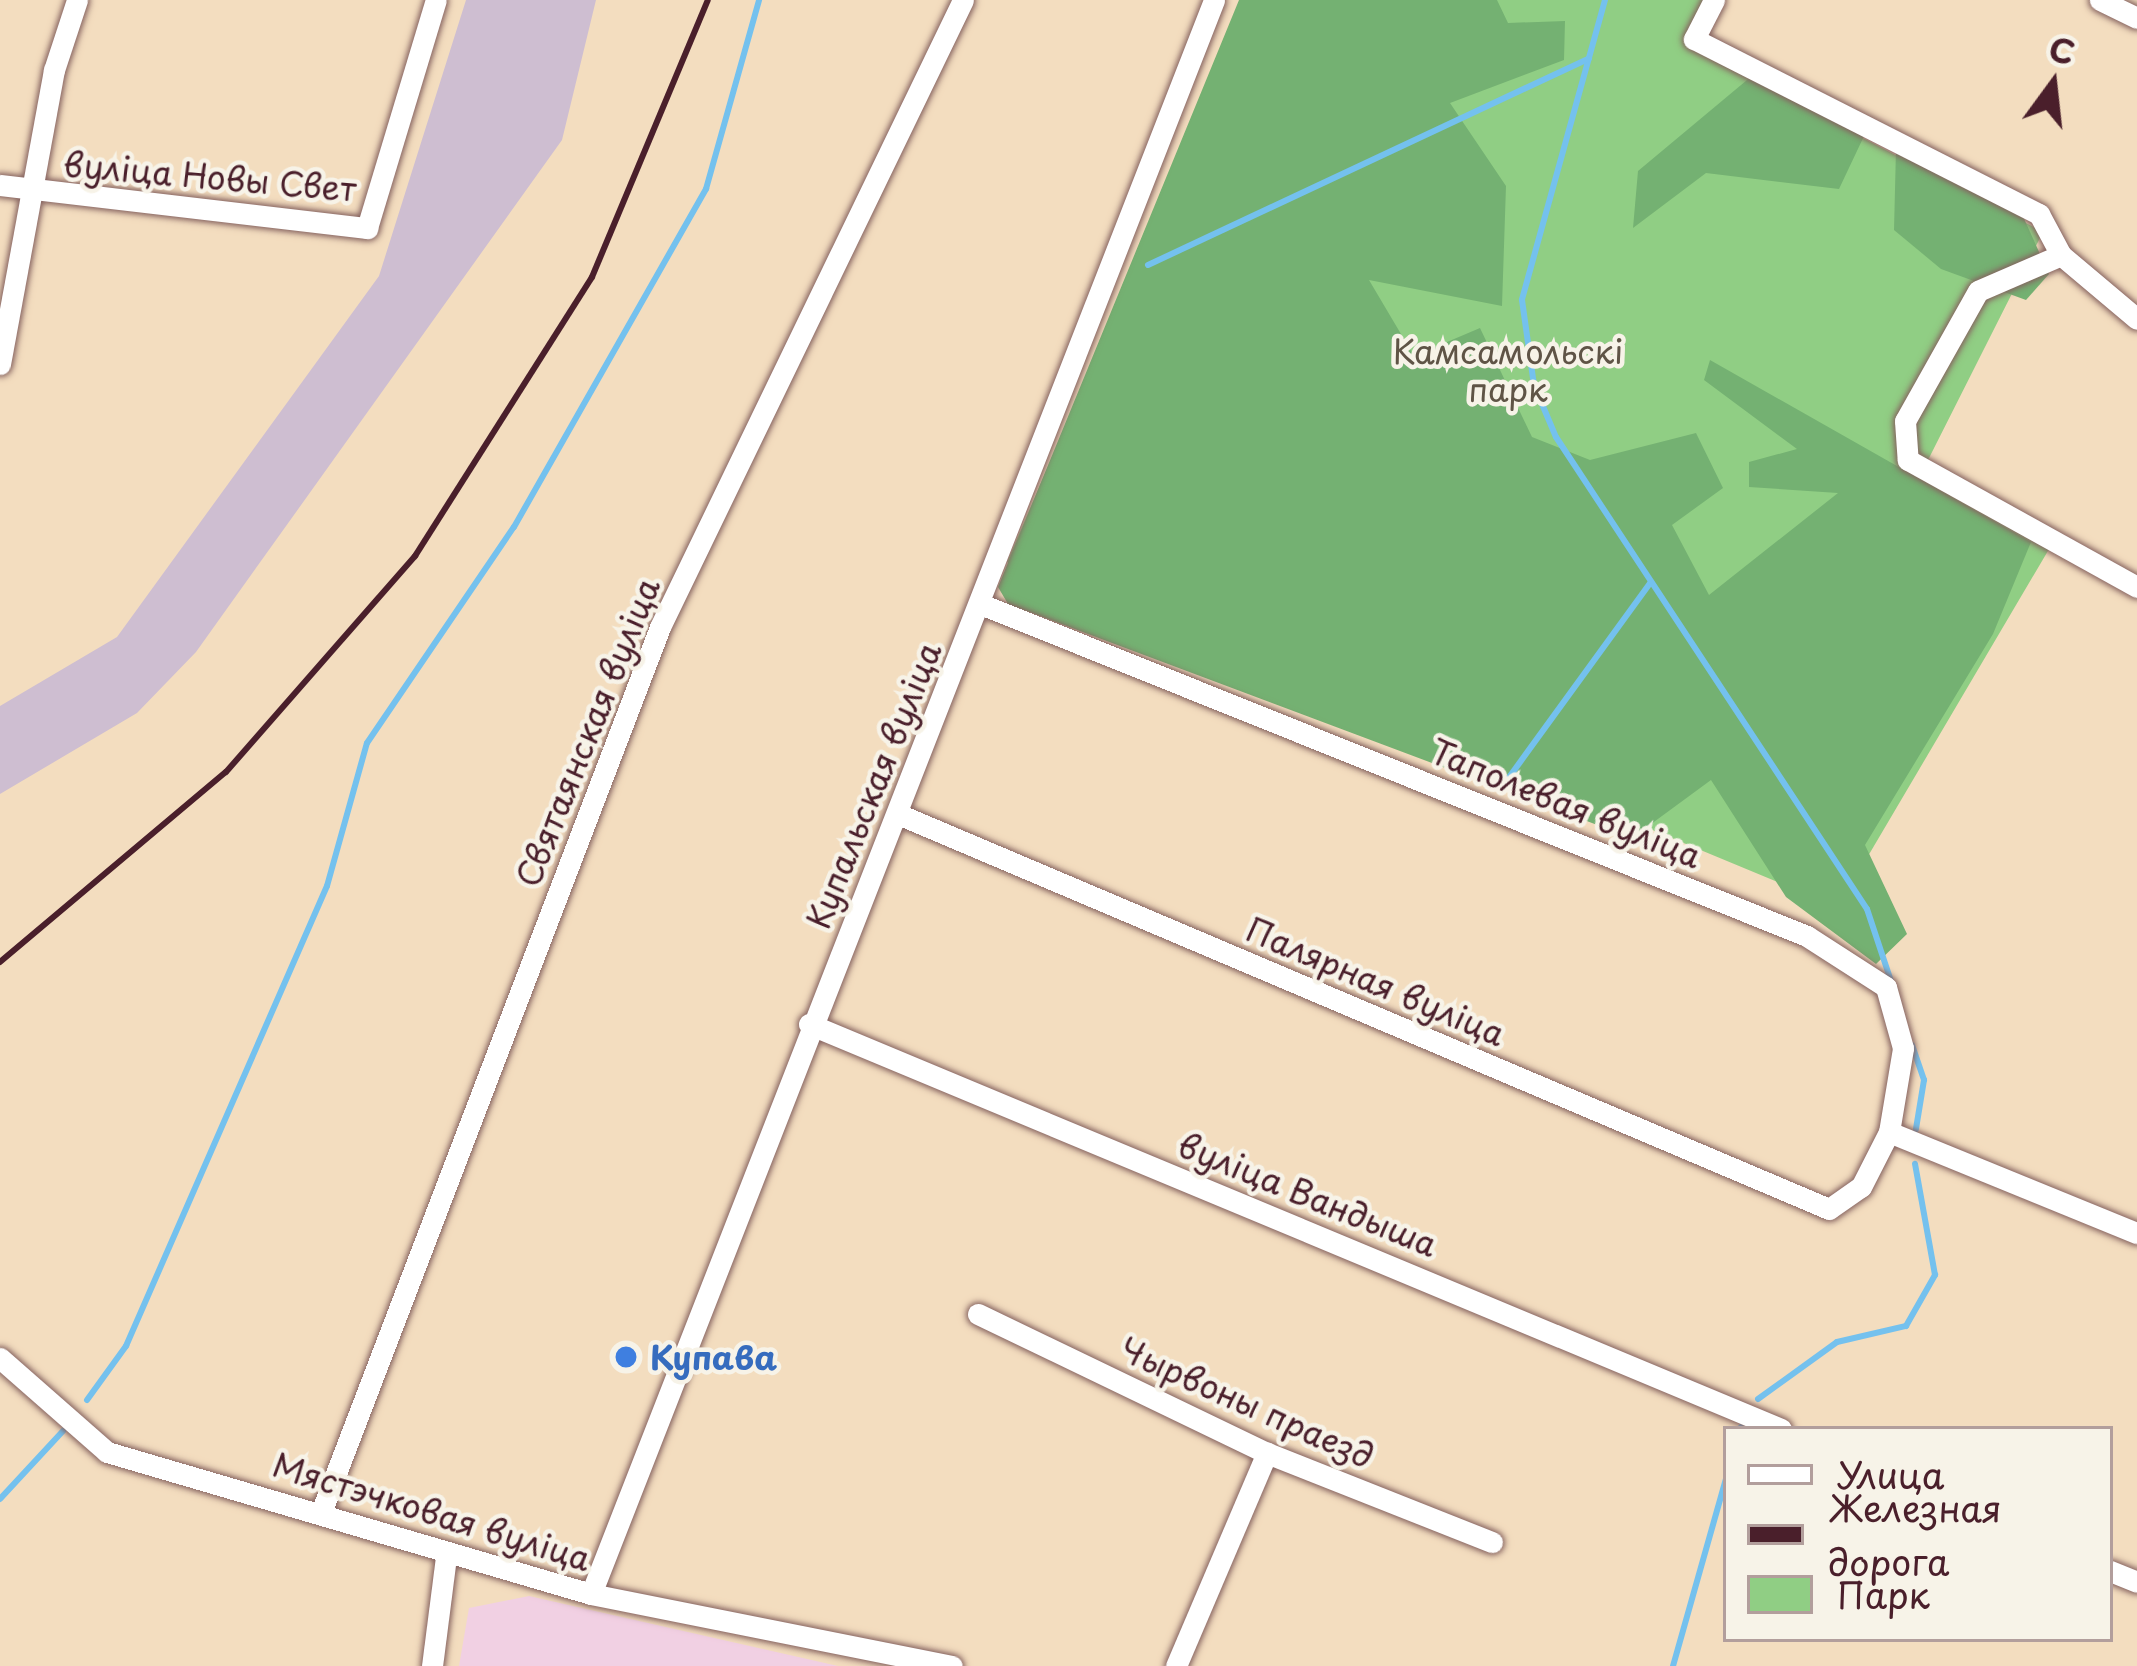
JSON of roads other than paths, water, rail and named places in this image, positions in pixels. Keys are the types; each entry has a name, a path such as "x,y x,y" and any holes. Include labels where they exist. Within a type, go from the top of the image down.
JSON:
{"street":[{"name":"вуліца Новы Свет","path":"0,364 28,192 77,0"},
{"name":"вуліца Новы Свет","path":"28,192 367,228 436,0"},
{"name":"Святаянская вуліца","path":"322,1510 660,627 963,0"},
{"name":"Купальская вуліца","path":"591,1594 809,1024 982,605 1214,0"},
{"path":"1714,0 1694,39 2038,214 2061,255 2137,320"},
{"path":"2100,0 2137,18"},
{"path":"0,185 28,192"},
{"path":"2061,255 1978,290 1905,421 1907,460 2137,587"},
{"name":"Таполевая вуліца","path":"982,605 1808,935 1886,987 1903,1048 1889,1132 1861,1187 1829,1208"},
{"name":"Палярная вуліца","path":"898,814 1829,1208"},
{"name":"вуліца Вандыша","path":"809,1024 1773,1426"},
{"path":"1889,1132 2137,1233"},
{"name":"Чырвоны праезд","path":"978,1314 1267,1453 1492,1542"},
{"name":"Мястэчковая вуліца","path":"0,1358 107,1452 322,1510 446,1556 591,1594 952,1666"},
{"path":"1176,1666 1267,1453"},
{"path":"432,1666 446,1556"}],"waterway":[{"path":"87,1400 126,1346 327,886 367,743 514,527 706,189 759,0"},
{"path":"1605,0 1522,300 1534,385 1556,437 1867,909 1891,981"},
{"path":"1148,265 1589,58"},
{"path":"1502,787 1651,582"},
{"path":"1912,1045 1924,1080 1916,1129"},
{"path":"1758,1399 1837,1342 1906,1326 1935,1275 1915,1164"},
{"path":"0,1499 63,1431"},
{"path":"1673,1666 1723,1490"}],"railway":[{"path":"0,962 226,772 415,556 592,277 708,0"}],"place":[{"name":"Купава","path":"626,1357"}],"park label":[{"name":"Камсамольскі парк","path":"1508,370"}]}
